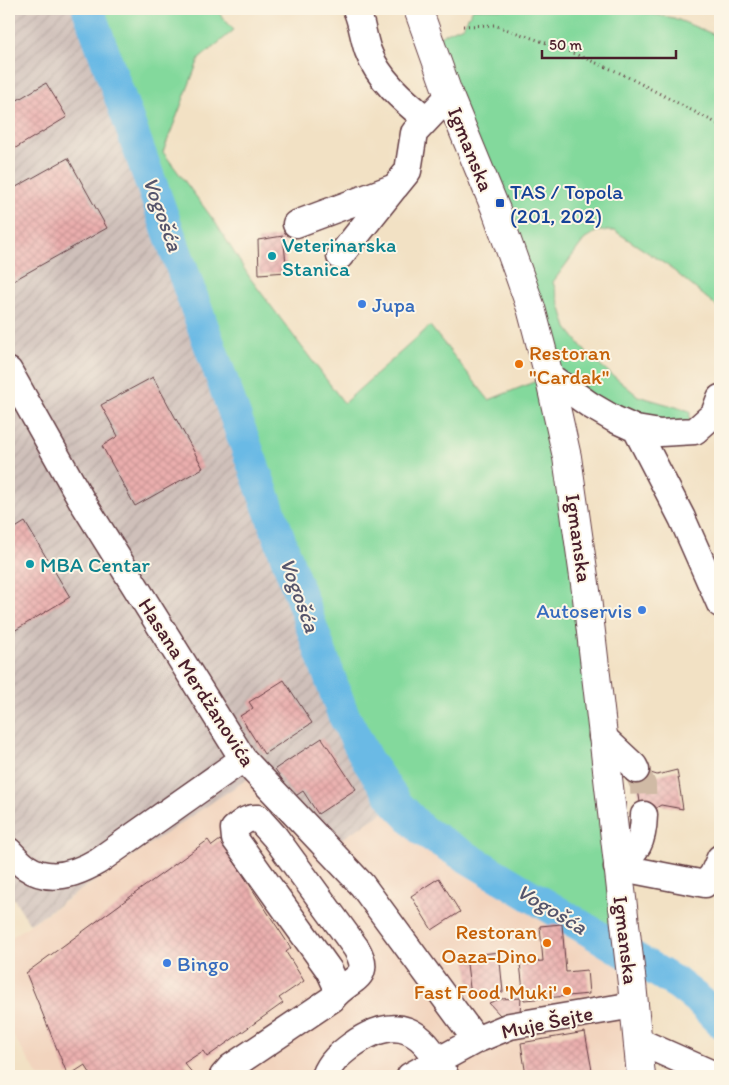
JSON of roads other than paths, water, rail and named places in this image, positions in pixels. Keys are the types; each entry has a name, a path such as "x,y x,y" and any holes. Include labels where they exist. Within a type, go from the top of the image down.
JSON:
{"main road":[{"name":"Igmanska","path":"421,13 449,96 506,236 531,308 549,376 567,457 587,598 641,1076"}],"street":[{"path":"356,9 368,51 378,69 403,100 426,120"},
{"path":"340,256 408,171 414,133 449,96"},
{"path":"296,224 395,187"},
{"name":"Hasana Merdžanovića","path":"9,371 82,501 243,759 362,885 476,1040"},
{"path":"549,376 590,405 636,429 660,433 708,429 720,398"},
{"path":"636,429 682,518 720,604"},
{"path":"602,736 636,770"},
{"path":"9,851 27,868 44,875 62,876 81,871 243,759"},
{"path":"617,867 636,851 643,831 644,815"},
{"path":"223,1076 231,1067 332,999 336,993 358,976 363,968 363,961 356,948 275,837 258,818 251,818 241,822 234,829 235,839 328,970 336,985 336,993"},
{"path":"617,867 705,884 713,874 720,858"},
{"name":"Muje Šejte","path":"410,1076 442,1068 476,1040 510,1026 634,1005"},
{"path":"325,1076 337,1056 357,1042 383,1029 403,1030 418,1036 426,1043 442,1068"},
{"path":"638,1041 676,1067 716,1076"},
{"path":"638,1041 652,1076"}],"waterway":[{"name":"Vogošća","path":"88,9 343,714 367,760 397,804 423,831 678,984 701,1002 720,1022"}],"tunnel":[{"path":"636,770 643,785 644,815"}],"place":[{"name":"TAS / Topola (201, 202)","path":"500,203"},
{"name":"Veterinarska Stanica","path":"272,256"},
{"name":"Jupa","path":"362,304"},
{"name":"Restoran \"Cardak\"","path":"519,364"},
{"name":"MBA Centar","path":"30,564"},
{"name":"Autoservis","path":"642,610"},
{"name":"Restoran Oaza-Dino","path":"547,943"},
{"name":"Bingo","path":"167,963"},
{"name":"Fast Food 'Muki'","path":"567,991"}]}
